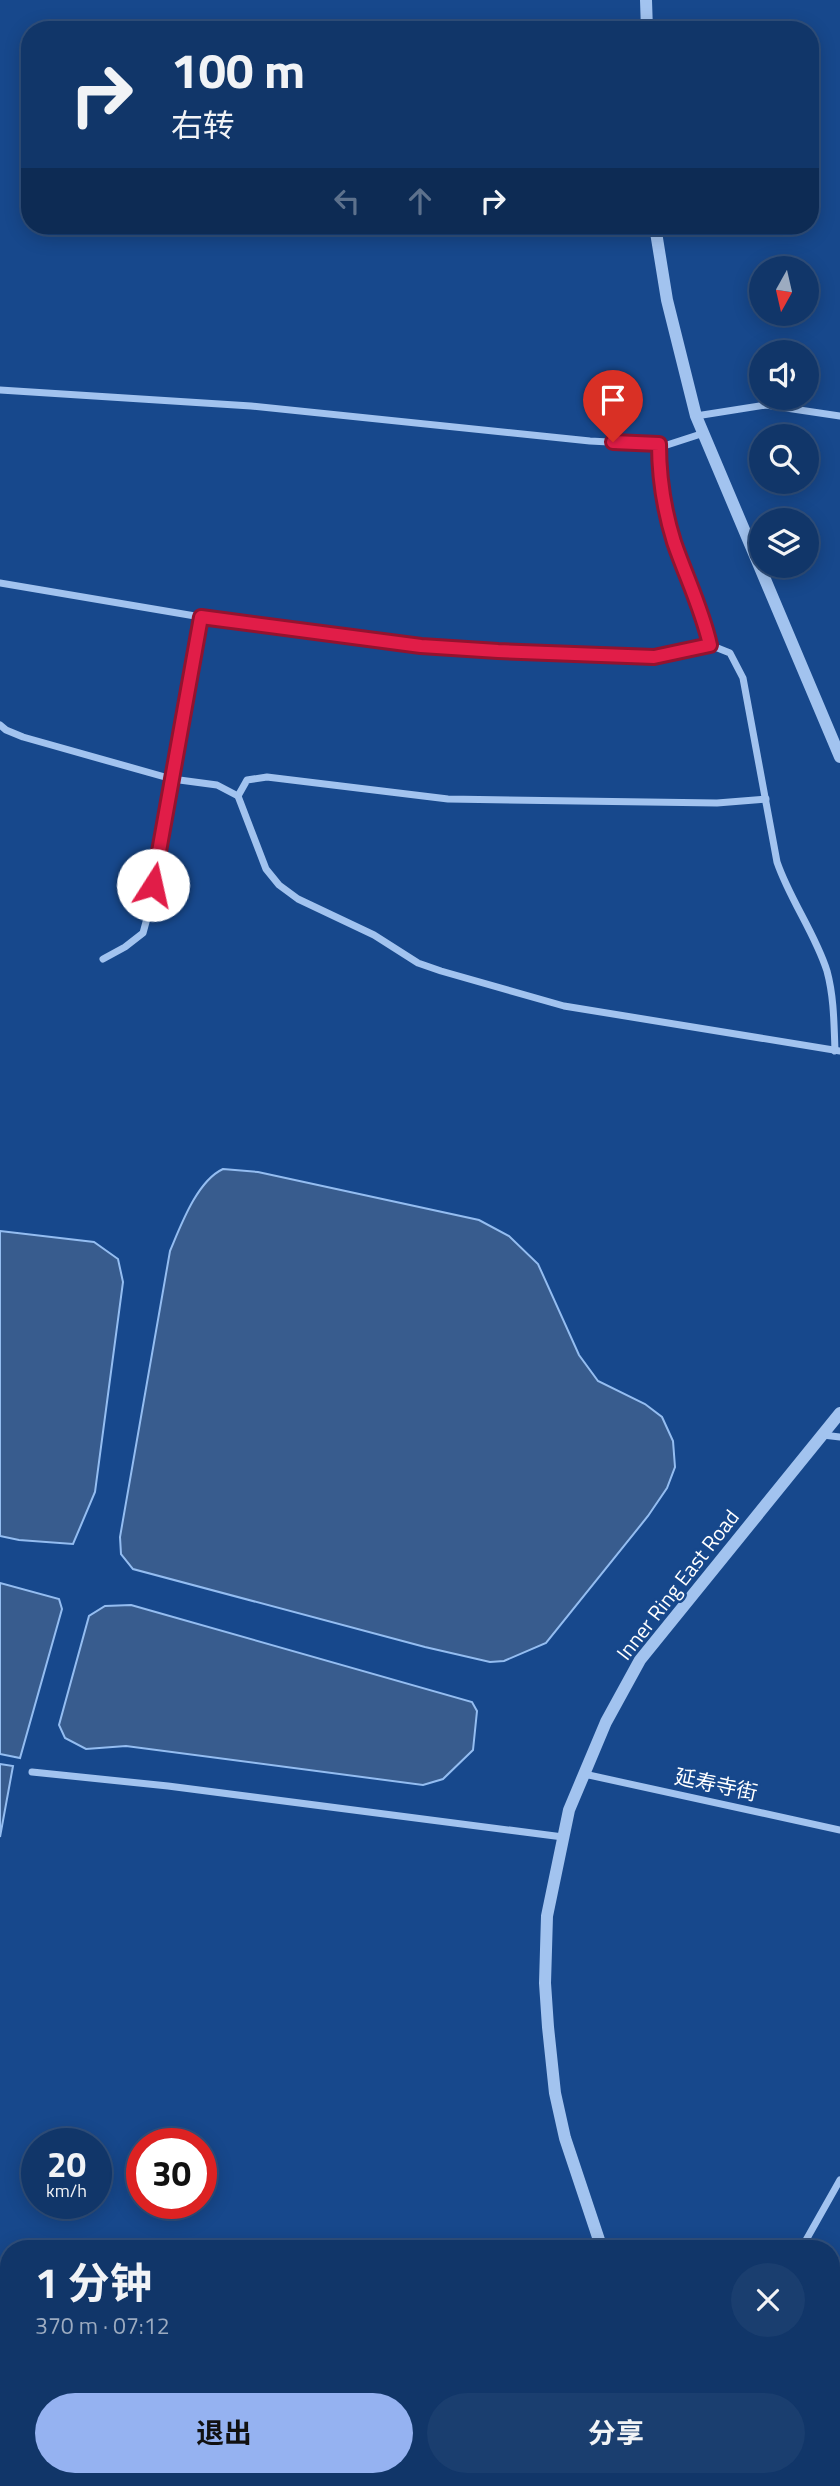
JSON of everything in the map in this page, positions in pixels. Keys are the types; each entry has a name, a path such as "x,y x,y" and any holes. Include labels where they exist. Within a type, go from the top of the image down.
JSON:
{"street":[{"path":"646,0 647,21"},
{"path":"656,235 667,300 696,416 840,757"},
{"path":"0,390 251,406 590,441 667,445 705,433"},
{"path":"696,416 765,405 840,416"},
{"path":"659,444 659,475 674,541 705,621 710,645"},
{"path":"0,583 201,617 421,646 654,657 710,645 730,653 743,678 777,862 785,886 816,944 832,990 837,1051 564,1006 441,971 418,962 373,935 298,898 279,885 266,869 238,796 217,785 172,779 23,737 0,725"},
{"path":"103,959 143,933 201,617"},
{"path":"238,796 247,780 267,777 448,799 717,803 766,799"},
{"name":"Inner Ring East Road","path":"599,2240 565,2138 555,2093 548,2028 545,1983 547,1916 569,1810 606,1722 640,1660 840,1413"},
{"path":"822,1435 840,1437"},
{"path":"32,1772 168,1786 563,1837"},
{"name":"延寿寺街","path":"584,1774 840,1830"},
{"path":"806,2240 840,2180"},
{"path":"831,2195 840,2194"}],"water":[{"path":"223,1169 258,1172 479,1220 509,1236 538,1264 579,1355 598,1381 645,1404 662,1417 673,1441 675,1467 667,1488 648,1516 546,1643 504,1661 490,1662 133,1569 121,1554 120,1537 170,1251 198,1193 205,1183"},
{"path":"0,1231 94,1242 118,1259 123,1282 95,1492 73,1544 0,1536"},
{"path":"0,1583 59,1599 62,1609 20,1758 0,1754"},
{"path":"131,1605 472,1702 477,1711 473,1750 443,1779 423,1785 126,1746 86,1749 65,1738 59,1725 89,1616 105,1606"},
{"path":"0,1764 13,1766 0,1837"}],"route":[{"path":"153,885 201,617 421,646 498,651 654,657 710,645 705,621 674,541 659,475 659,444 613,442"}]}
